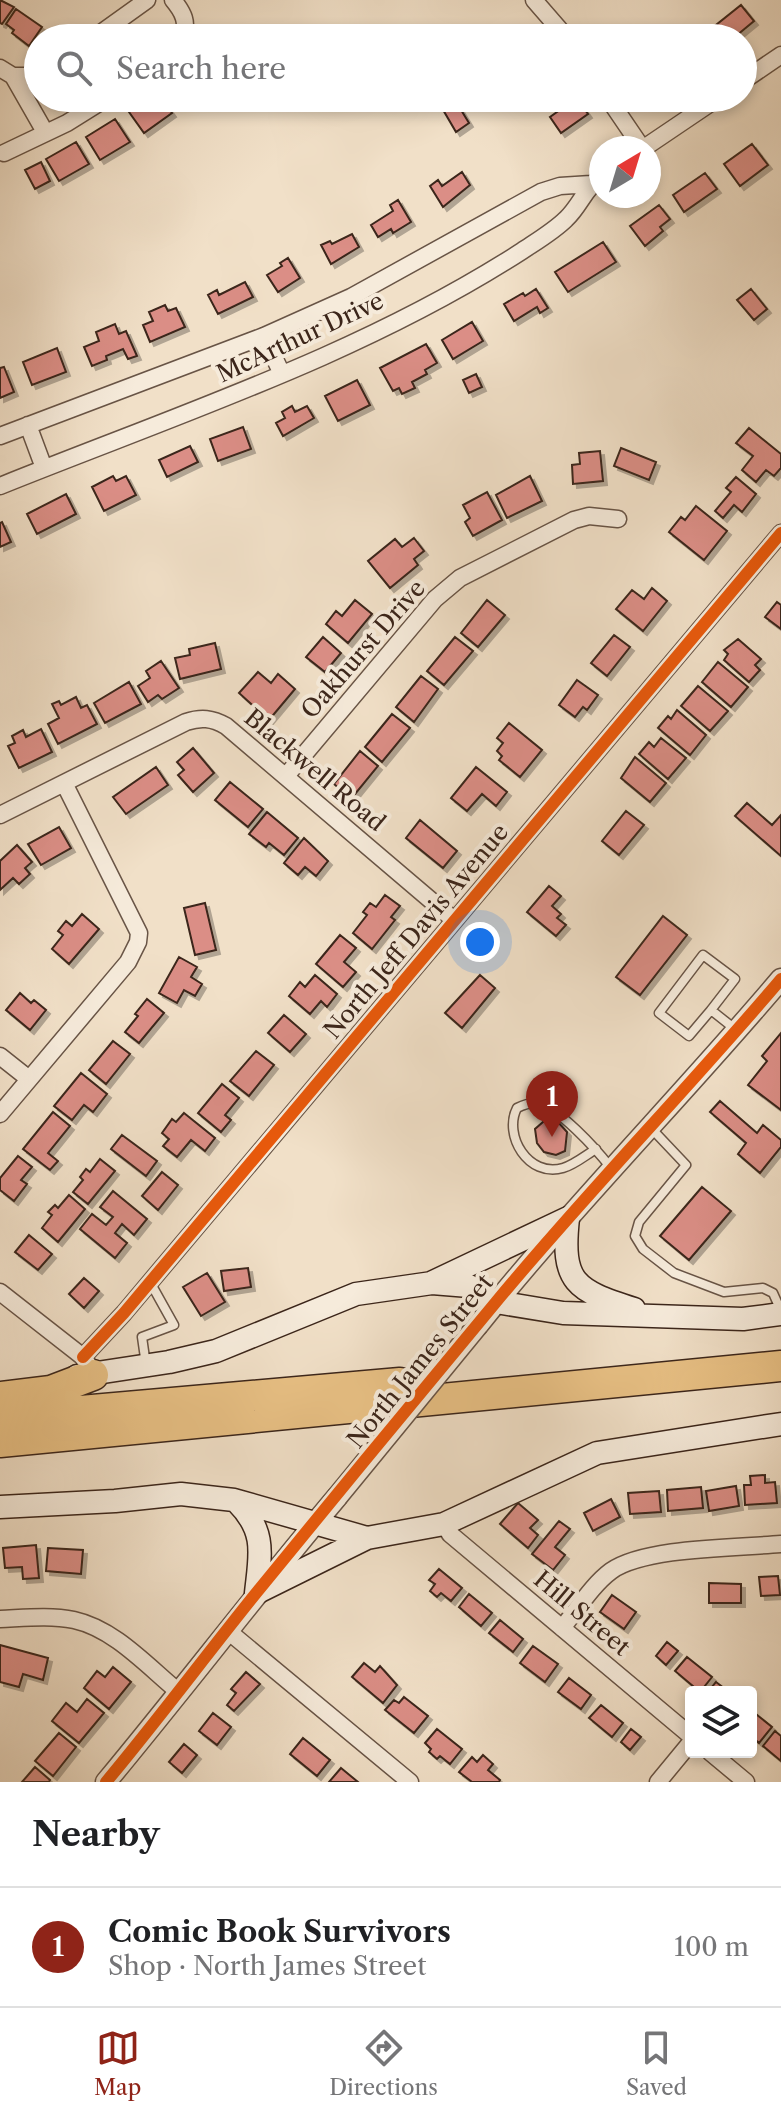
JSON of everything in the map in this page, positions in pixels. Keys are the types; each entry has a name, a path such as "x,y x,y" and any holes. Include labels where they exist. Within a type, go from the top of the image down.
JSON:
{"highway":[{"path":"0,1418 781,1353"},
{"path":"0,1397 51,1391 88,1366"},
{"path":"0,1442 781,1366"}],"main road":[{"path":"568,1218 565,1247 567,1266 574,1280 601,1299 653,1315"},
{"path":"432,1283 568,1218"},
{"path":"0,1383 88,1366 146,1366 216,1351 356,1294 432,1283 469,1286 496,1302 584,1315 743,1319 781,1313"},
{"path":"256,1593 367,1538 444,1524 597,1453 781,1424"},
{"path":"0,1507 181,1494 234,1500 367,1538"},
{"path":"234,1500 250,1516 257,1530 261,1551 256,1593"}],"street":[{"path":"114,24 147,0"},
{"path":"173,0 185,24"},
{"path":"534,0 555,24"},
{"path":"757,71 781,55"},
{"path":"6,72 24,100"},
{"path":"32,112 45,132"},
{"path":"4,153 85,112"},
{"path":"618,112 635,136"},
{"path":"661,136 697,112"},
{"name":"McArthur Drive","path":"0,436 264,336 351,297 541,192 589,182"},
{"name":"McArthur Drive","path":"0,486 282,374 378,330 521,251 567,218 589,190"},
{"path":"264,336 282,374"},
{"path":"28,425 44,468"},
{"name":"Oakhurst Drive","path":"286,776 386,655 453,583 574,520 589,516 618,519"},
{"name":"North Jeff Davis Avenue","path":"88,1366 150,1282 781,533"},
{"name":"Blackwell Road","path":"0,815 197,718 217,721 454,920"},
{"path":"0,1114 128,962 138,942 139,933 64,783"},
{"name":"North James Street","path":"106,1782 180,1693 256,1593 496,1302 781,979"},
{"path":"0,1056 29,1079"},
{"path":"0,1292 88,1366"},
{"name":"Hill Street","path":"444,1524 450,1534 685,1731"},
{"path":"562,1628 604,1577 625,1562 657,1555 781,1544"},
{"path":"0,1619 55,1617 91,1625 106,1632 180,1693"},
{"path":"228,1631 410,1782"},
{"path":"658,1782 685,1749"},
{"path":"717,1758 746,1782"}],"lane":[{"path":"703,955 735,979 711,1010 689,1036 659,1013 703,955"},
{"path":"711,1010 738,1030"},
{"path":"596,1149 563,1168 530,1163 523,1155 510,1124 513,1115 517,1108 531,1103 548,1107 596,1149 612,1168"},
{"path":"650,1126 686,1165 639,1222 635,1236 643,1249 674,1273 724,1292 763,1288 773,1293 781,1313"},
{"path":"146,1366 142,1337 174,1325 150,1282"}],"building":[{"path":"0,0 14,7 2,24 0,23"},
{"path":"741,5 754,21 750,24 717,24"},
{"path":"16,9 38,24 24,24 24,42 6,24"},
{"path":"129,112 171,112 172,113 144,133"},
{"path":"444,112 462,112 469,123 456,132"},
{"path":"557,112 588,114 561,133 550,117"},
{"path":"115,119 130,142 100,160 86,137"},
{"path":"76,142 89,164 59,181 46,159"},
{"path":"752,144 768,165 740,186 724,164"},
{"path":"41,162 50,181 35,189 25,170"},
{"path":"462,172 470,185 443,207 430,186 438,180 442,186"},
{"path":"705,173 717,189 684,212 673,195"},
{"path":"398,200 411,222 393,233 391,229 378,237 371,225 393,211 390,205"},
{"path":"655,208 661,208 670,219 660,227 663,231 645,246 630,226"},
{"path":"352,234 359,247 331,264 321,245 330,241 332,244"},
{"path":"603,242 616,262 568,292 555,272"},
{"path":"288,258 300,278 278,292 267,275 282,266 280,263"},
{"path":"245,282 253,297 218,314 208,295 217,290 219,295"},
{"path":"536,289 548,308 540,313 537,307 514,321 504,304"},
{"path":"751,289 767,309 754,320 737,300"},
{"path":"165,305 168,311 176,308 185,327 150,342 143,325 153,321 149,312"},
{"path":"472,322 483,341 453,359 442,340"},
{"path":"115,324 119,334 126,331 137,356 128,359 123,349 92,366 84,347 99,341 96,332"},
{"path":"426,344 437,363 425,370 427,374 412,382 415,388 402,394 399,388 393,391 380,368"},
{"path":"57,348 66,372 32,385 23,362"},
{"path":"4,367 14,392 0,398 0,368"},
{"path":"476,374 482,387 469,393 463,380"},
{"path":"357,380 370,405 338,421 325,396"},
{"path":"292,406 295,412 307,406 314,418 283,436 276,423 285,418 282,412"},
{"path":"243,427 251,449 218,461 210,439"},
{"path":"749,428 781,454 781,468 774,476 766,470 756,482 742,470 753,456 736,443"},
{"path":"190,446 198,462 167,477 159,460"},
{"path":"621,448 656,462 649,480 614,466"},
{"path":"600,451 603,481 573,484 572,465 580,464 579,453"},
{"path":"113,476 116,481 126,476 136,495 104,511 92,487"},
{"path":"530,476 542,501 507,518 496,495"},
{"path":"736,477 756,494 742,512 734,505 723,518 715,511 731,492 726,488"},
{"path":"487,492 502,520 473,536 465,522 470,518 463,505"},
{"path":"66,494 76,514 37,534 27,514"},
{"path":"696,506 727,531 704,560 669,532 681,517 685,520"},
{"path":"0,523 11,542 0,547"},
{"path":"414,538 424,551 414,559 418,565 390,588 368,561 395,539 402,547"},
{"path":"652,588 667,601 643,631 616,609 632,590 644,599"},
{"path":"355,600 372,614 348,643 326,624 336,611 342,616"},
{"path":"487,600 505,615 478,647 461,633"},
{"path":"777,602 781,605 781,629 765,617"},
{"path":"614,635 630,647 607,676 591,663"},
{"path":"323,637 341,653 325,672 306,657"},
{"path":"455,637 473,651 444,685 427,671"},
{"path":"738,639 761,659 755,665 760,670 749,682 724,660 728,654 724,650"},
{"path":"215,643 221,669 180,679 175,658 190,655 189,649"},
{"path":"161,661 179,688 162,699 158,695 148,702 138,686 150,678 146,671"},
{"path":"718,662 748,687 731,707 702,682"},
{"path":"258,672 271,683 278,674 295,689 269,720 239,693"},
{"path":"421,676 438,689 414,722 396,707"},
{"path":"577,680 598,695 587,710 583,707 575,717 559,705"},
{"path":"129,682 141,704 105,723 94,703"},
{"path":"698,686 728,711 710,731 681,706"},
{"path":"76,697 81,708 87,705 97,724 58,744 48,724 59,718 52,704 59,701 61,705"},
{"path":"677,710 706,735 690,755 658,728 668,716 671,719"},
{"path":"392,714 410,728 382,762 365,747"},
{"path":"509,723 542,750 520,777 499,760 502,756 497,751 503,743 497,738"},
{"path":"41,729 52,752 19,768 8,746 15,743 12,736 23,730 26,737"},
{"path":"661,738 686,758 668,779 639,754 649,742 654,747"},
{"path":"193,748 214,773 193,792 178,775 184,770 177,762"},
{"path":"360,751 378,766 351,799 334,784"},
{"path":"635,757 666,783 650,802 621,778"},
{"path":"156,767 168,785 126,814 113,797"},
{"path":"476,767 507,792 496,806 482,794 467,811 451,798"},
{"path":"230,782 263,809 248,827 215,800"},
{"path":"747,803 772,825 781,815 781,856 735,816"},
{"path":"626,811 644,825 619,855 602,841"},
{"path":"267,812 298,838 284,855 269,843 266,847 249,834"},
{"path":"420,820 457,851 443,868 406,838"},
{"path":"59,827 71,848 41,865 28,844"},
{"path":"304,838 328,861 316,876 305,867 298,875 284,863"},
{"path":"17,845 32,862 25,868 30,874 19,884 13,878 0,890 0,861"},
{"path":"549,886 561,896 552,906 561,914 557,918 566,925 556,936 527,912"},
{"path":"385,895 400,906 391,917 395,920 372,949 353,933 367,915 363,912 370,903 376,907"},
{"path":"205,903 216,950 195,955 184,908"},
{"path":"82,914 99,929 69,964 52,949 63,935 58,931 66,921 72,926"},
{"path":"663,916 687,935 640,995 616,977"},
{"path":"340,935 356,948 344,962 356,972 343,987 316,964"},
{"path":"179,957 197,967 191,977 202,984 195,996 184,990 177,1003 159,993"},
{"path":"315,975 337,994 327,1007 321,1001 310,1014 289,996 300,982 305,987"},
{"path":"480,975 495,988 462,1028 445,1013"},
{"path":"20,993 46,1010 30,1030 6,1010"},
{"path":"147,999 164,1013 139,1043 125,1032"},
{"path":"284,1015 306,1034 290,1052 268,1033"},
{"path":"781,1033 781,1110 748,1085 767,1061 762,1056"},
{"path":"113,1041 130,1054 106,1084 89,1070"},
{"path":"256,1051 274,1065 249,1096 230,1081"},
{"path":"81,1073 107,1094 93,1112 84,1105 72,1120 54,1106"},
{"path":"222,1084 239,1098 225,1115 231,1120 221,1132 198,1113"},
{"path":"720,1101 757,1133 763,1125 781,1140 781,1147 760,1173 738,1154 746,1143 710,1112"},
{"path":"53,1112 70,1126 48,1153 58,1161 50,1170 23,1149"},
{"path":"184,1113 215,1138 205,1151 191,1140 177,1157 163,1146 169,1139 162,1133 172,1119 176,1122"},
{"path":"543,1122 558,1122 567,1132 565,1151 556,1155 544,1152 537,1143 535,1129"},
{"path":"122,1135 157,1161 146,1176 111,1149"},
{"path":"18,1156 32,1167 21,1180 27,1184 14,1201 0,1190 0,1178"},
{"path":"100,1159 115,1171 88,1204 73,1192 83,1180 80,1177 86,1169 90,1172"},
{"path":"162,1172 178,1185 158,1210 142,1196"},
{"path":"702,1187 731,1211 689,1260 660,1236"},
{"path":"113,1191 147,1219 134,1235 122,1224 115,1233 127,1243 115,1258 80,1229 92,1214 106,1225 113,1217 100,1207"},
{"path":"69,1195 85,1209 58,1242 42,1228 52,1215 48,1212 55,1205 58,1208"},
{"path":"29,1235 52,1254 38,1270 15,1252"},
{"path":"248,1268 251,1287 224,1291 221,1271"},
{"path":"207,1273 225,1302 201,1316 183,1287"},
{"path":"84,1278 99,1291 84,1308 69,1294"},
{"path":"765,1475 765,1483 775,1482 777,1503 745,1505 744,1485 751,1485 750,1476"},
{"path":"736,1486 739,1506 709,1511 706,1491"},
{"path":"701,1487 703,1508 668,1511 667,1490"},
{"path":"659,1491 661,1512 630,1514 628,1493"},
{"path":"611,1499 620,1517 593,1531 584,1513"},
{"path":"518,1503 538,1520 530,1528 538,1535 528,1548 500,1524"},
{"path":"559,1521 570,1529 555,1547 565,1555 553,1570 532,1554"},
{"path":"36,1545 39,1578 23,1579 22,1567 5,1568 3,1548"},
{"path":"48,1548 83,1550 81,1574 46,1571"},
{"path":"439,1569 462,1588 451,1601 441,1593 437,1597 430,1591 435,1584 429,1580"},
{"path":"778,1576 780,1595 761,1596 759,1577"},
{"path":"709,1583 741,1584 741,1603 709,1603"},
{"path":"469,1594 492,1613 481,1626 459,1607"},
{"path":"612,1595 636,1612 624,1629 600,1612"},
{"path":"500,1620 523,1639 513,1652 489,1633"},
{"path":"667,1642 678,1651 666,1665 656,1656"},
{"path":"0,1645 48,1658 43,1680 23,1674 19,1687 0,1682"},
{"path":"533,1646 558,1664 545,1682 520,1663"},
{"path":"687,1657 712,1677 705,1686 693,1686 675,1671"},
{"path":"364,1663 375,1672 380,1666 397,1685 383,1703 352,1677"},
{"path":"113,1667 131,1682 109,1709 84,1688 97,1671 105,1677"},
{"path":"246,1672 260,1684 234,1711 227,1705 236,1693 231,1689"},
{"path":"569,1678 591,1695 581,1709 558,1692"},
{"path":"404,1697 428,1716 414,1733 385,1710 394,1700 399,1703"},
{"path":"87,1699 104,1713 79,1743 52,1721 66,1703 77,1712"},
{"path":"601,1705 623,1723 612,1737 589,1718"},
{"path":"213,1713 231,1727 217,1745 199,1731"},
{"path":"757,1715 772,1727 759,1743 757,1741"},
{"path":"437,1729 462,1749 450,1764 440,1756 437,1759 425,1743"},
{"path":"631,1729 641,1737 630,1750 621,1742"},
{"path":"775,1731 781,1736 781,1761 763,1746"},
{"path":"59,1733 76,1747 53,1776 35,1761"},
{"path":"303,1738 330,1760 317,1776 290,1754"},
{"path":"184,1744 197,1755 182,1773 169,1762"},
{"path":"483,1755 493,1764 488,1770 499,1782 472,1782 459,1772 472,1757 477,1762"},
{"path":"35,1767 50,1780 49,1782 22,1782"},
{"path":"341,1768 358,1782 329,1782"}],"cycle path":[{"path":"83,1357 124,1313 781,533"},
{"path":"106,1782 257,1592 496,1302 781,979"}],"place":[{"name":"Comic Book Survivors","path":"552,1137"}]}
